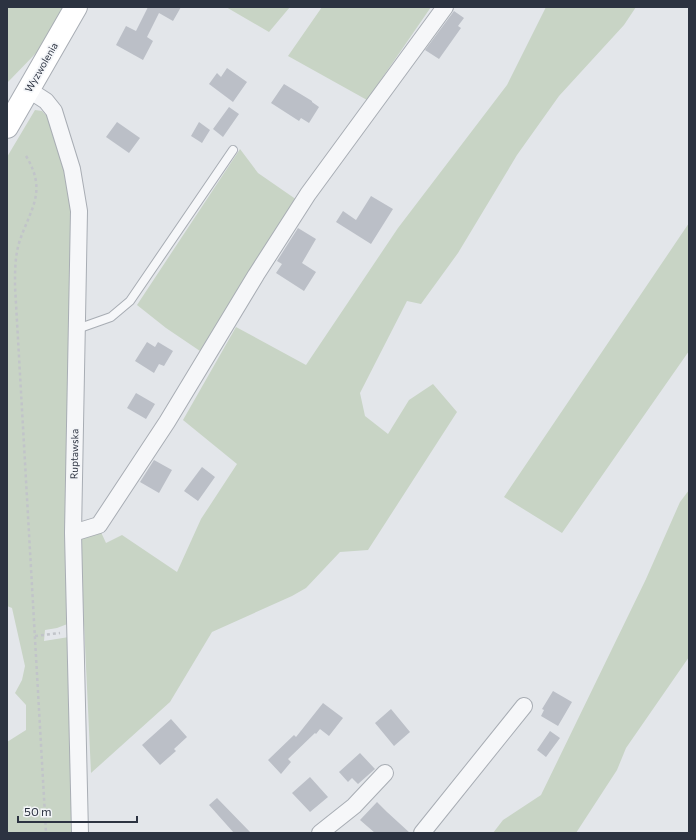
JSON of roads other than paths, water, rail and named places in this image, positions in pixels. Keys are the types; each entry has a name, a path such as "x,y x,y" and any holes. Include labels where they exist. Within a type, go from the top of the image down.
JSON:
{"street":[{"name":"Wyzwolenia","path":"7,127 76,7"},
{"path":"73,533 99,525 167,422 256,275 308,194 445,7"},
{"name":"Ruptawska","path":"29,90 46,101 54,110 73,174 79,210 73,533 80,833"},
{"path":"422,833 524,706"},
{"path":"320,833 354,806 385,773"}],"lane":[{"path":"77,329 112,317 130,301 233,150"}]}
